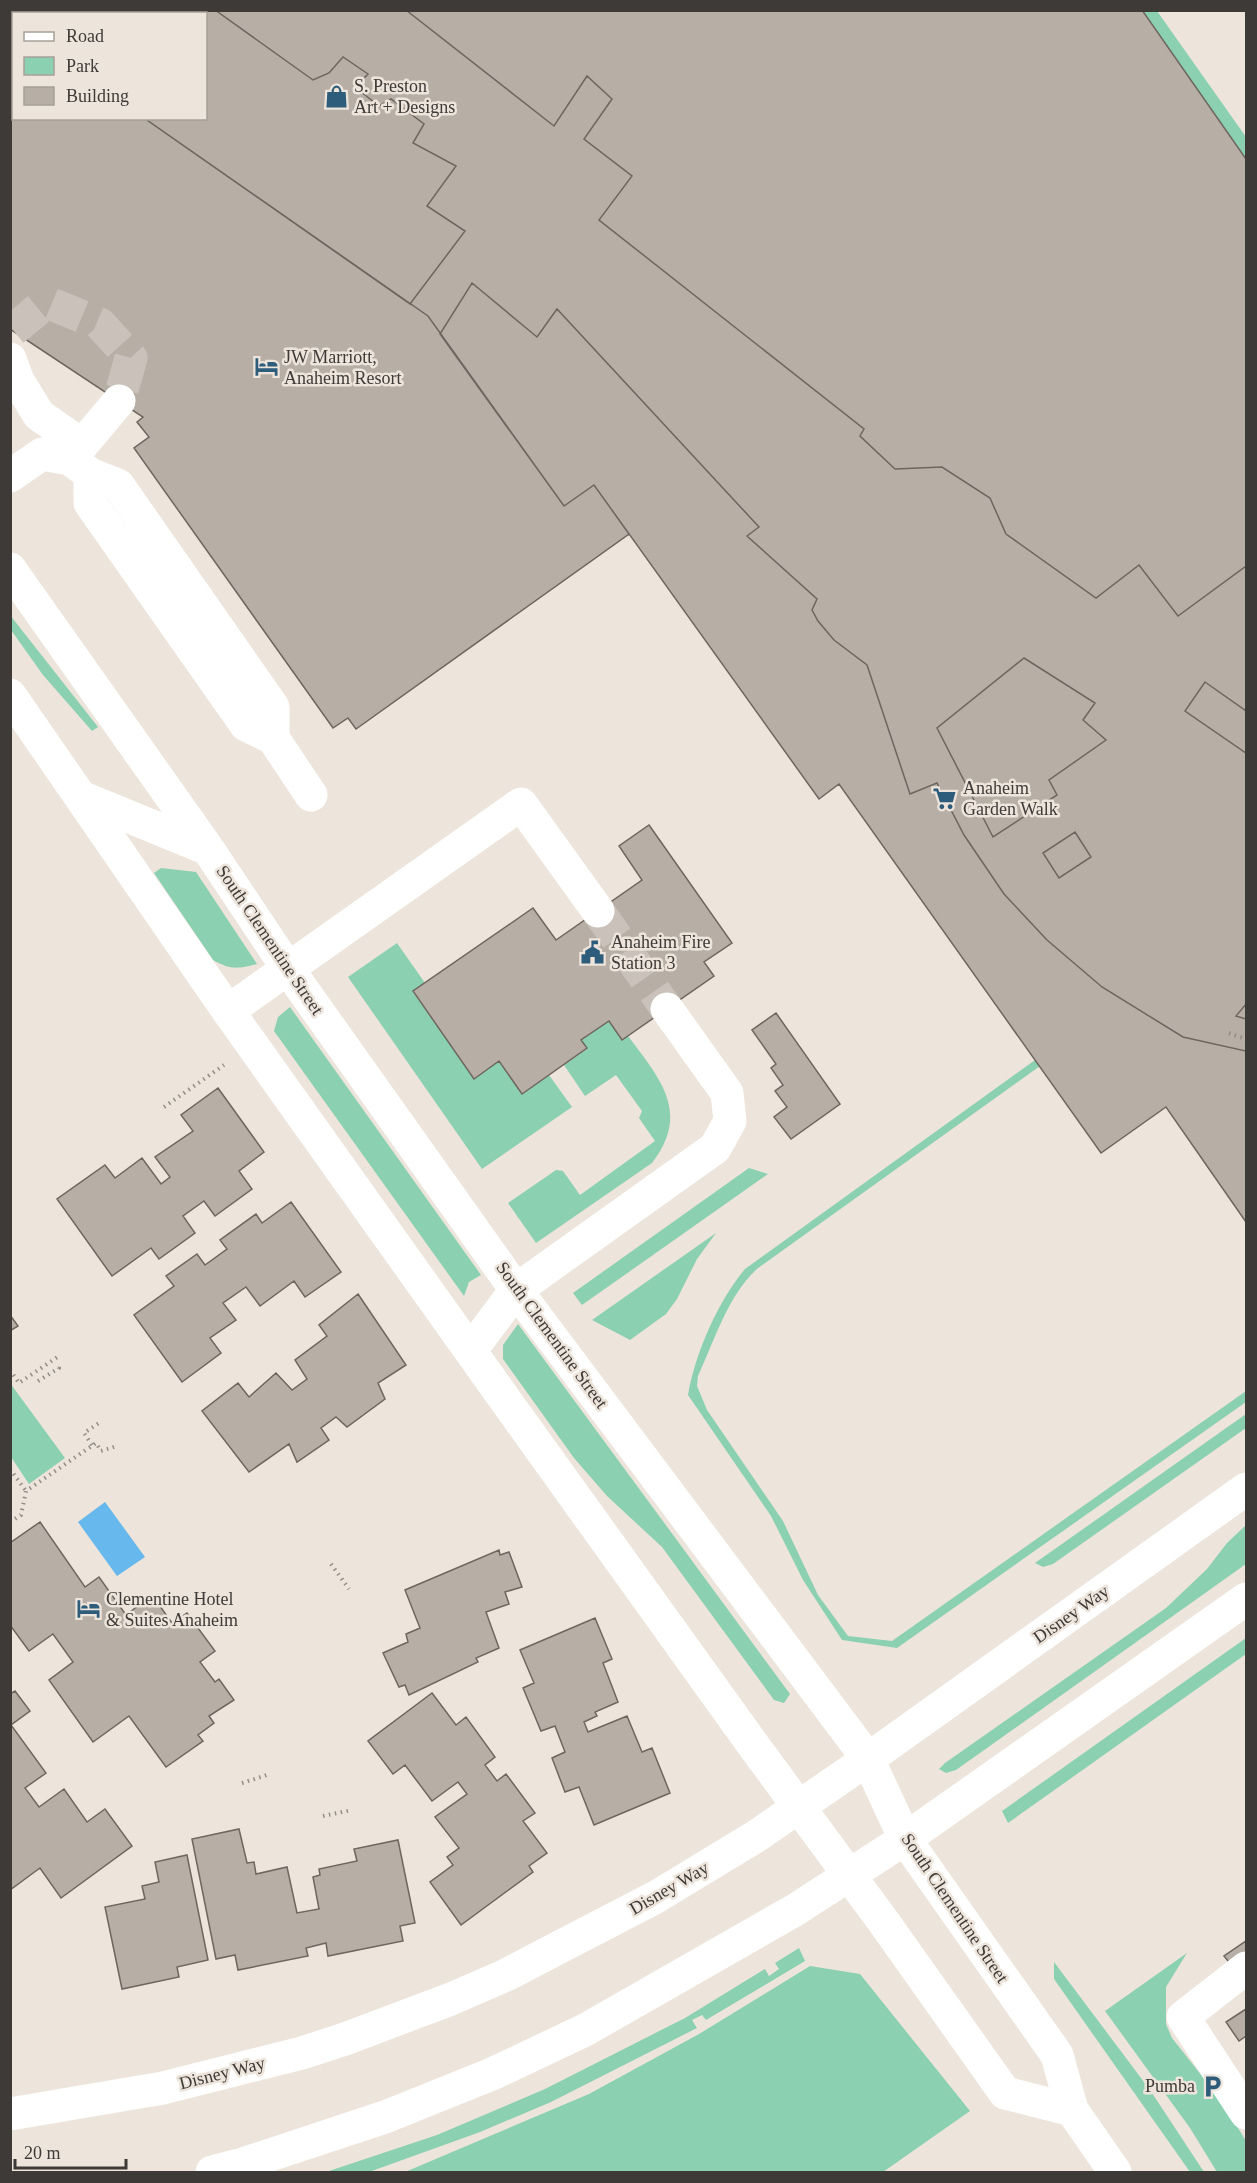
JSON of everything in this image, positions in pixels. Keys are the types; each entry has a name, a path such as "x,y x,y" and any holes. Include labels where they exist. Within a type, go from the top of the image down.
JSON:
{"street":[{"path":"11,343 18,381 39,415 81,459 118,485 273,707 273,738 311,795"},
{"path":"81,459 118,401"},
{"path":"10,476 42,454 81,459"},
{"name":"South Clementine Street","path":"10,569 208,849 288,969 516,1290 868,1760 905,1839 1057,2055 1071,2110 1114,2172"},
{"path":"10,695 228,1011 1005,2093 1071,2110"},
{"path":"81,797 208,849"},
{"path":"228,1011 522,804 598,911"},
{"path":"471,1350 516,1290 715,1148 729,1121 727,1093 667,1009"},
{"name":"Disney Way","path":"10,2114 163,2088 243,2069 345,2039 451,1999 506,1975 656,1897 759,1835 868,1760 1246,1489"},
{"path":"212,2172 385,2117 492,2074 585,2030 849,1876 1246,1599"},
{"path":"1246,1968 1183,2016 1246,2113"}],"path":[{"path":"1229,1033 1246,1039"},
{"path":"164,1107 227,1063"},
{"path":"10,1370 19,1383 59,1356"},
{"path":"38,1381 59,1368 57,1365"},
{"path":"92,1445 84,1433 102,1421"},
{"path":"10,1522 21,1515 26,1491 96,1443 101,1451 117,1446"},
{"path":"10,1469 26,1491"},
{"path":"332,1564 349,1589"},
{"path":"242,1783 270,1774"},
{"path":"322,1816 352,1810"}],"green space":[{"path":"1142,11 1157,11 1246,137 1246,159"},
{"path":"10,615 98,727 92,731 43,675 11,630"},
{"path":"161,868 196,872 257,964 234,968 213,960 154,873"},
{"path":"397,943 425,983 413,992 474,1078 499,1061 523,1094 549,1075 572,1107 482,1169 348,977"},
{"path":"290,1007 481,1275 469,1282 464,1296 274,1031 278,1017"},
{"path":"609,1021 622,1040 628,1036 660,1082 667,1096 670,1112 669,1128 663,1145 652,1163 536,1243 508,1203 556,1170 563,1171 580,1195 655,1141 639,1118 642,1111 616,1075 585,1096 564,1065 587,1049 581,1040"},
{"path":"1035,1060 1040,1066 758,1268 730,1304 698,1376 697,1386 707,1410 783,1521 818,1595 848,1636 892,1641 1246,1391 1246,1402 897,1648 842,1640 803,1580 771,1516 688,1395 696,1363 717,1312 745,1269"},
{"path":"749,1168 768,1174 582,1305 573,1293"},
{"path":"716,1233 697,1259 677,1299 666,1314 630,1340 592,1320"},
{"path":"518,1324 790,1694 784,1703 774,1700 662,1547 607,1496 574,1458 503,1359 503,1345"},
{"path":"10,1383 65,1458 29,1484 11,1457"},
{"path":"1246,1414 1246,1428 1053,1564 1043,1567 1035,1563"},
{"path":"1246,1525 1246,1564 956,1770 946,1773 939,1769 1166,1608 1207,1569 1227,1543"},
{"path":"1246,1638 1246,1654 1008,1823 1002,1811"},
{"path":"799,1948 805,1961 706,2020 702,2015 692,2020 697,2028 551,2102 480,2132 369,2172 326,2172 437,2135 545,2089 685,2018 765,1969 769,1976 779,1969 775,1963"},
{"path":"1187,1953 1166,1987 1166,2024 1172,2038 1221,2100 1246,2141 1246,2172 1217,2172 1190,2128 1105,2011"},
{"path":"1054,1962 1150,2090 1204,2172 1190,2172 1054,1979"},
{"path":"810,1966 860,1974 970,2111 883,2172 405,2172 589,2094 699,2034"}],"water":[{"path":"105,1502 145,1557 117,1576 78,1522"}],"building":[{"path":"10,10 1142,10 1246,159 1246,1222 1166,1107 1101,1153 839,784 819,799 594,485 564,506 428,316 147,120 207,120 207,12 12,12 12,58 10,59"},
{"path":"10,10 215,10 313,80 329,73 343,57 368,74 355,87 379,106 391,99 424,124 413,143 456,166 427,206 465,231 410,304 147,120 207,120 207,12 12,12 12,58 10,59"},
{"path":"406,10 1142,10 1246,159 1246,566 1178,616 1139,565 1096,598 1006,534 990,498 942,467 895,469 860,436 864,429 599,220 632,176 584,139 612,99 587,76 554,126"},
{"name":"JW Marriott, Anaheim Resort","path":"12,73 12,120 147,120 428,316 564,506 594,485 629,534 356,729 348,718 333,728 134,448 149,437 137,422 143,417 10,329 10,75"},
{"path":"472,283 537,337 557,309 759,527 747,536 817,599 812,610 818,621 834,640 867,665 910,794 937,783 964,835 1004,894 1047,940 1102,987 1183,1037 1246,1051 1246,1222 1166,1107 1101,1153 839,784 819,799 594,485 564,506 440,334"},
{"path":"1024,658 1095,703 1083,720 1106,740 1049,780 1057,795 993,837 937,728"},
{"path":"1205,682 1246,711 1246,753 1185,711"},
{"name":"Anaheim Fire Station 3","path":"649,825 732,943 704,962 714,976 622,1040 609,1021 581,1040 587,1048 522,1094 499,1061 474,1079 413,991 533,908 556,940 642,880 619,846"},
{"path":"1075,832 1091,857 1059,878 1043,853"},
{"path":"1246,1004 1246,1019 1236,1016"},
{"path":"776,1013 840,1104 791,1139 774,1117 787,1107 775,1091 783,1085 771,1068 776,1064 752,1030"},
{"path":"218,1088 264,1152 239,1171 252,1189 215,1216 204,1201 183,1216 195,1233 159,1259 151,1248 112,1276 57,1199 105,1165 115,1178 142,1158 161,1184 170,1177 155,1157 193,1131 181,1115"},
{"path":"291,1202 341,1272 305,1297 294,1281 260,1306 246,1287 223,1303 236,1320 210,1338 221,1353 182,1382 134,1315 174,1286 166,1276 197,1254 205,1265 227,1249 220,1240 256,1214 262,1223"},
{"path":"358,1294 406,1365 378,1383 385,1399 347,1427 336,1417 321,1428 329,1440 297,1462 289,1444 249,1472 202,1411 238,1383 249,1397 276,1373 292,1390 307,1379 295,1360 327,1336 319,1325"},
{"path":"10,1315 18,1326 10,1331"},
{"path":"40,1522 85,1587 99,1577 126,1615 152,1595 172,1623 187,1613 215,1651 200,1662 215,1682 219,1679 234,1700 209,1716 214,1723 198,1735 203,1741 166,1767 129,1716 93,1742 49,1680 73,1662 53,1634 29,1651 10,1625 10,1543"},
{"path":"499,1550 500,1555 509,1552 522,1587 505,1592 509,1604 486,1612 499,1648 476,1658 478,1662 409,1695 405,1685 399,1687 383,1653 408,1642 406,1634 420,1628 405,1590"},
{"path":"595,1618 612,1659 603,1663 618,1702 595,1712 597,1716 584,1722 588,1732 627,1716 642,1752 652,1748 670,1793 594,1825 579,1787 565,1792 552,1758 565,1752 555,1726 541,1731 523,1688 534,1683 520,1650"},
{"path":"15,1691 30,1711 11,1725 46,1773 25,1788 39,1807 64,1789 87,1822 105,1809 132,1846 61,1898 40,1868 10,1890 10,1694"},
{"path":"432,1693 456,1725 466,1717 495,1757 485,1765 497,1781 506,1774 535,1813 523,1821 547,1853 529,1866 533,1872 461,1925 430,1882 453,1865 447,1857 459,1848 435,1817 467,1794 458,1782 432,1801 405,1765 393,1774 368,1741"},
{"path":"239,1829 247,1863 254,1862 256,1874 287,1867 297,1913 319,1909 313,1877 320,1875 319,1869 357,1861 354,1849 398,1840 415,1923 400,1926 403,1941 328,1956 326,1943 306,1948 308,1956 238,1970 235,1955 216,1959 192,1839"},
{"path":"187,1855 208,1960 177,1967 179,1977 122,1989 105,1907 145,1899 142,1886 159,1882 155,1862"},
{"path":"1246,1941 1246,1954 1232,1966 1224,1956"},
{"path":"1246,2009 1246,2036 1239,2041 1226,2022"}],"tunnel":[{"path":"13,330 47,302 100,324 131,358 119,401"},
{"path":"598,911 667,1009"}],"place":[{"name":"S. Preston Art + Designs","path":"336,96"},
{"name":"JW Marriott, Anaheim Resort","path":"266,367"},
{"name":"Anaheim Garden Walk","path":"945,798"},
{"name":"Anaheim Fire Station 3","path":"593,952"},
{"name":"Clementine Hotel & Suites Anaheim","path":"88,1609"},
{"name":"Pumba","path":"1213,2086"}]}
